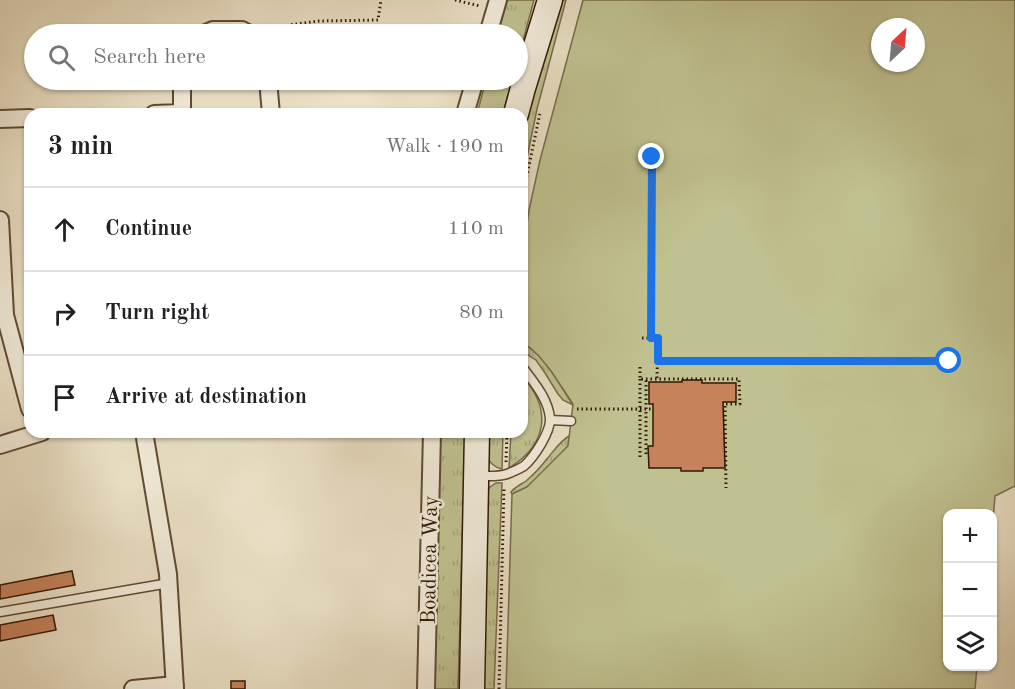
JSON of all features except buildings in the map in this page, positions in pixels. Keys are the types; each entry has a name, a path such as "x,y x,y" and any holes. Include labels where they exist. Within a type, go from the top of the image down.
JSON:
{"street":[{"path":"528,72 550,0"},
{"path":"491,24 497,5"},
{"path":"182,90 182,108"},
{"path":"269,90 270,108"},
{"path":"467,108 472,90"},
{"path":"518,108 522,90"},
{"path":"0,119 24,118"},
{"path":"0,219 5,315 24,386"},
{"path":"0,445 24,436"},
{"path":"133,689 175,687 169,583 145,438"},
{"name":"Boadicea Way","path":"426,689 432,438"},
{"path":"472,689 477,438"}],"lane":[{"path":"477,476 505,475 524,466 548,432 550,420 546,403 528,375"},
{"path":"550,420 571,421"},
{"path":"0,612 169,583"}],"path":[{"path":"296,24 319,21 378,20 381,0"},
{"path":"455,0 497,5"},
{"path":"528,170 541,108"},
{"path":"651,338 652,157"},
{"path":"642,338 660,338 657,379"},
{"path":"658,361 949,361"},
{"path":"640,367 640,458"},
{"path":"640,379 739,379 740,404 725,404 726,488"},
{"path":"646,379 646,454"},
{"path":"594,410 653,409"},
{"path":"499,689 507,438"}],"green space":[{"path":"507,0 534,0 527,24 501,24"},
{"path":"556,0 566,0 537,109 528,153 527,108"},
{"path":"583,0 1015,0 1015,486 995,496 994,509 943,509 943,671 977,671 975,689 506,689 512,494 527,487 568,446 573,404 551,371 528,347 528,217 540,160"},
{"path":"483,90 509,90 505,108 479,108"},
{"path":"528,347 545,362 573,405 563,400 558,394 536,360 528,355"},
{"path":"528,383 538,401 541,425 532,448 509,468 511,438 528,438"},
{"path":"569,436 568,446 552,464 527,487 512,494 511,492 534,474 559,444"},
{"path":"488,438 503,438 502,469 492,464 487,449"},
{"path":"438,439 465,439 458,689 430,689"},
{"path":"496,483 502,483 494,689 480,689 486,493"}],"route":[{"path":"652,157 651,338 658,338 658,361 949,361"}]}
